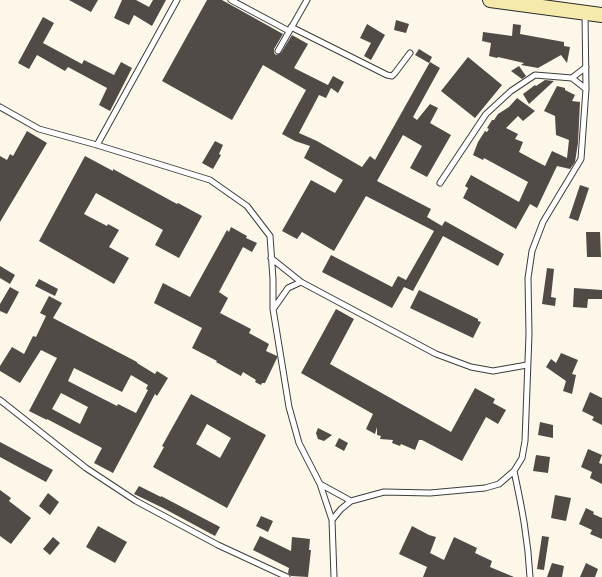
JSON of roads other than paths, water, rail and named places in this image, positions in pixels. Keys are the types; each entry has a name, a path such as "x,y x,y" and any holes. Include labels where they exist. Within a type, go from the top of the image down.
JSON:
{"street":[{"path":"490,0 602,15"}],"lane":[{"path":"97,145 177,0"},
{"path":"231,0 387,75 392,76 410,53"},
{"path":"278,51 307,0"},
{"path":"332,520 341,509 351,501 384,492 430,493 485,488 499,484 514,471 522,458 526,441 529,334 528,278 532,251 543,222 581,159 586,89 585,13"},
{"path":"572,78 586,67"},
{"path":"440,183 486,114 511,91 535,75 572,78 586,89"},
{"path":"0,107 39,129 97,145 210,180 247,206 270,236 273,279 273,309 289,406 299,443 320,484 332,520 334,577"},
{"path":"271,258 301,282 429,351 471,367 492,371 527,365"},
{"path":"273,309 288,288 301,282"},
{"path":"0,400 86,468 136,501 218,545 287,577"},
{"path":"514,471 524,515 529,549 530,577"},
{"path":"320,484 351,501"}]}
